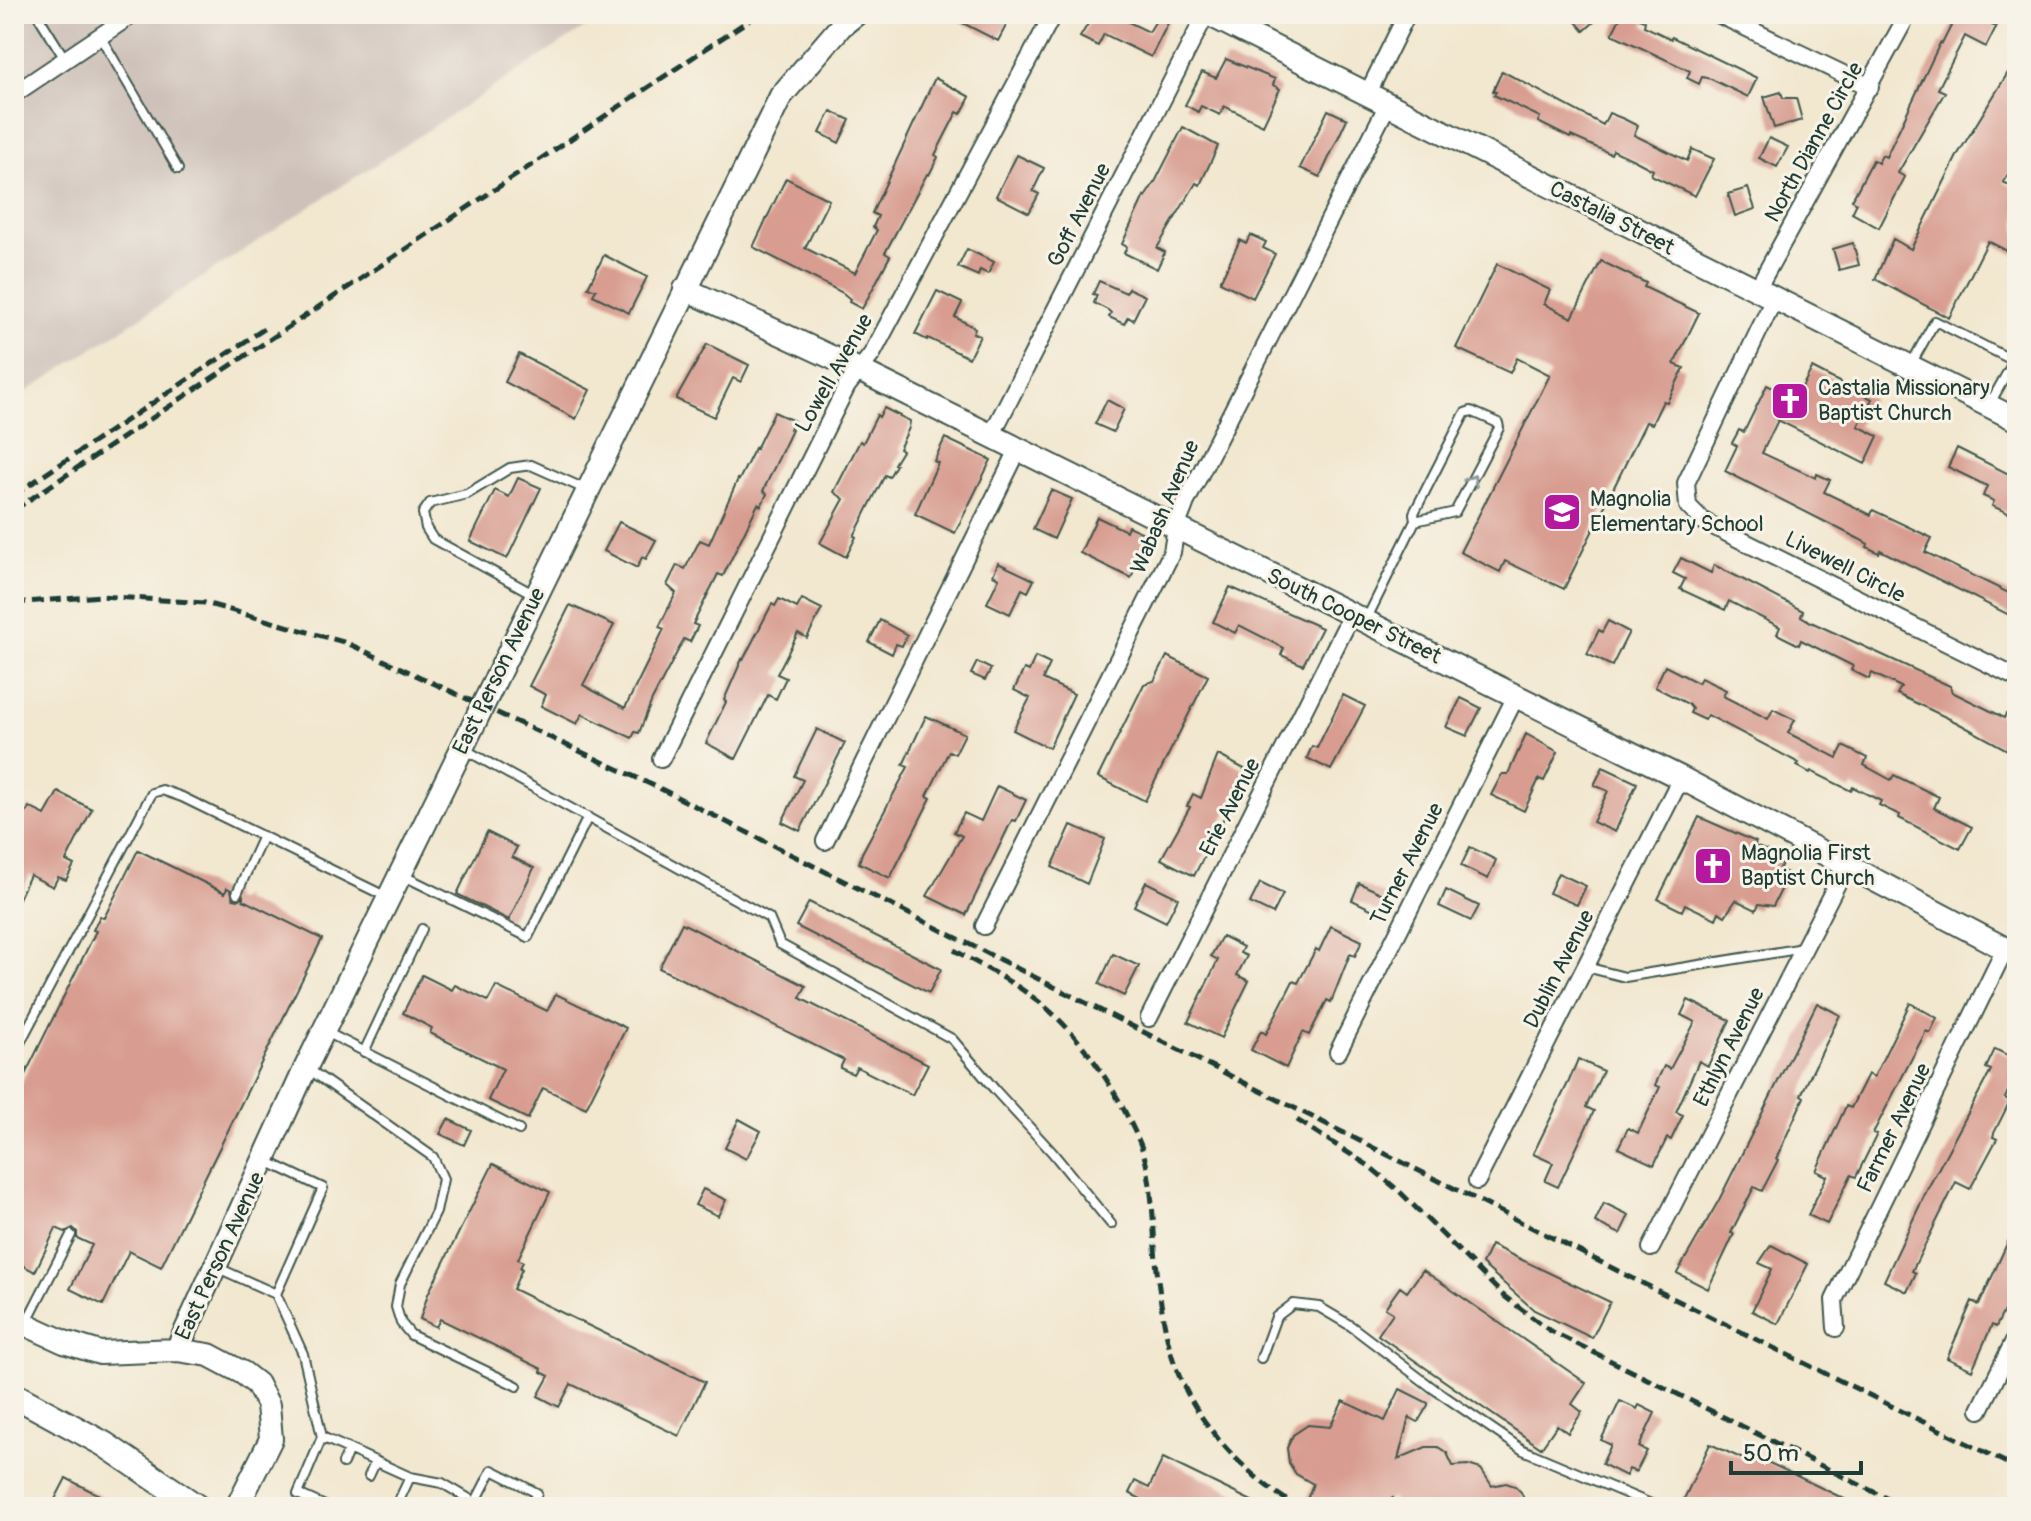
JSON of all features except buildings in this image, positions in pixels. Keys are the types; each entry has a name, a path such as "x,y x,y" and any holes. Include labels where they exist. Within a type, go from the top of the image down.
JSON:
{"main road":[{"path":"14,1395 104,1444 197,1507"}],"street":[{"path":"14,94 133,14"},
{"name":"East Person Avenue","path":"177,1350 306,1067 781,96 841,26 856,14"},
{"name":"Lowell Avenue","path":"661,759 847,386 874,350 1053,14"},
{"name":"Castalia Street","path":"1207,14 2017,420"},
{"name":"Goff Avenue","path":"991,436 1207,14"},
{"path":"1367,95 1407,14"},
{"path":"1718,14 1870,87"},
{"name":"North Dianne Circle","path":"1765,295 1908,14"},
{"name":"Wabash Avenue","path":"984,926 1172,552 1176,528 1186,502 1387,106"},
{"name":"South Cooper Street","path":"685,289 859,370 1681,778 2011,952"},
{"name":"Livewell Circle","path":"1765,295 1686,483 1688,506 1703,521 2017,678"},
{"path":"825,841 1018,450"},
{"name":"Erie Avenue","path":"1149,1018 1358,619"},
{"name":"Turner Avenue","path":"1338,1052 1516,696"},
{"name":"Dublin Avenue","path":"1477,1181 1681,778"},
{"name":"Ethlyn Avenue","path":"1651,1248 1846,866"},
{"name":"Farmer Avenue","path":"1836,1328 1834,1300 2011,952"},
{"path":"20,1321 64,1342 100,1353 177,1350 209,1355 257,1384 268,1405 271,1439 237,1507"},
{"path":"1980,1410 2017,1335"}],"lane":[{"path":"37,14 66,60"},
{"path":"100,36 178,169"},
{"path":"1909,367 1935,321 1998,352 2014,361 1988,406"},
{"path":"1358,619 1415,521 1414,513 1465,413 1471,411 1498,423 1499,428 1455,512 1415,521"},
{"path":"535,596 433,539 426,528 423,513 430,503 467,494 510,468 531,465 587,490"},
{"path":"461,748 769,918 780,944 952,1039 1111,1224"},
{"path":"14,1054 152,793 162,790 182,797 389,898"},
{"path":"400,875 528,937 588,817"},
{"path":"237,893 263,836"},
{"path":"364,1052 422,929"},
{"path":"1585,967 1625,977 1804,948"},
{"path":"324,1031 519,1130"},
{"path":"306,1067 433,1157 443,1179 436,1212 400,1284 396,1307 401,1323 411,1335 517,1386"},
{"path":"264,1160 323,1188 276,1294"},
{"path":"20,1321 71,1235"},
{"path":"216,1267 276,1294 303,1354 322,1437 298,1494 326,1503"},
{"path":"1261,1358 1276,1317 1293,1304 1319,1307 1351,1326 1434,1389 1523,1450 1658,1507"},
{"path":"322,1437 410,1477 442,1483 479,1505 492,1470 537,1493 530,1507"},
{"path":"343,1463 349,1449"},
{"path":"369,1476 376,1461"},
{"path":"396,1507 410,1477"}],"shaded area":[{"path":"14,14 606,14 14,400"}],"railway":[{"path":"14,510 758,14"},
{"path":"14,495 264,329"},
{"path":"14,603 101,596 205,603 347,643 663,790 1640,1282 2017,1468"},
{"path":"954,950 1045,1007 1078,1040 1119,1100 1144,1154 1152,1200 1161,1303 1177,1370 1188,1394 1218,1438 1256,1477 1298,1507"},
{"path":"1297,1120 1369,1166 1400,1192 1504,1296 1549,1330 1900,1505"}],"place":[{"name":"Castalia Missionary Baptist Church","path":"1790,401"},
{"name":"Magnolia Elementary School","path":"1562,512"},
{"name":"Magnolia First Baptist Church","path":"1713,866"}]}
